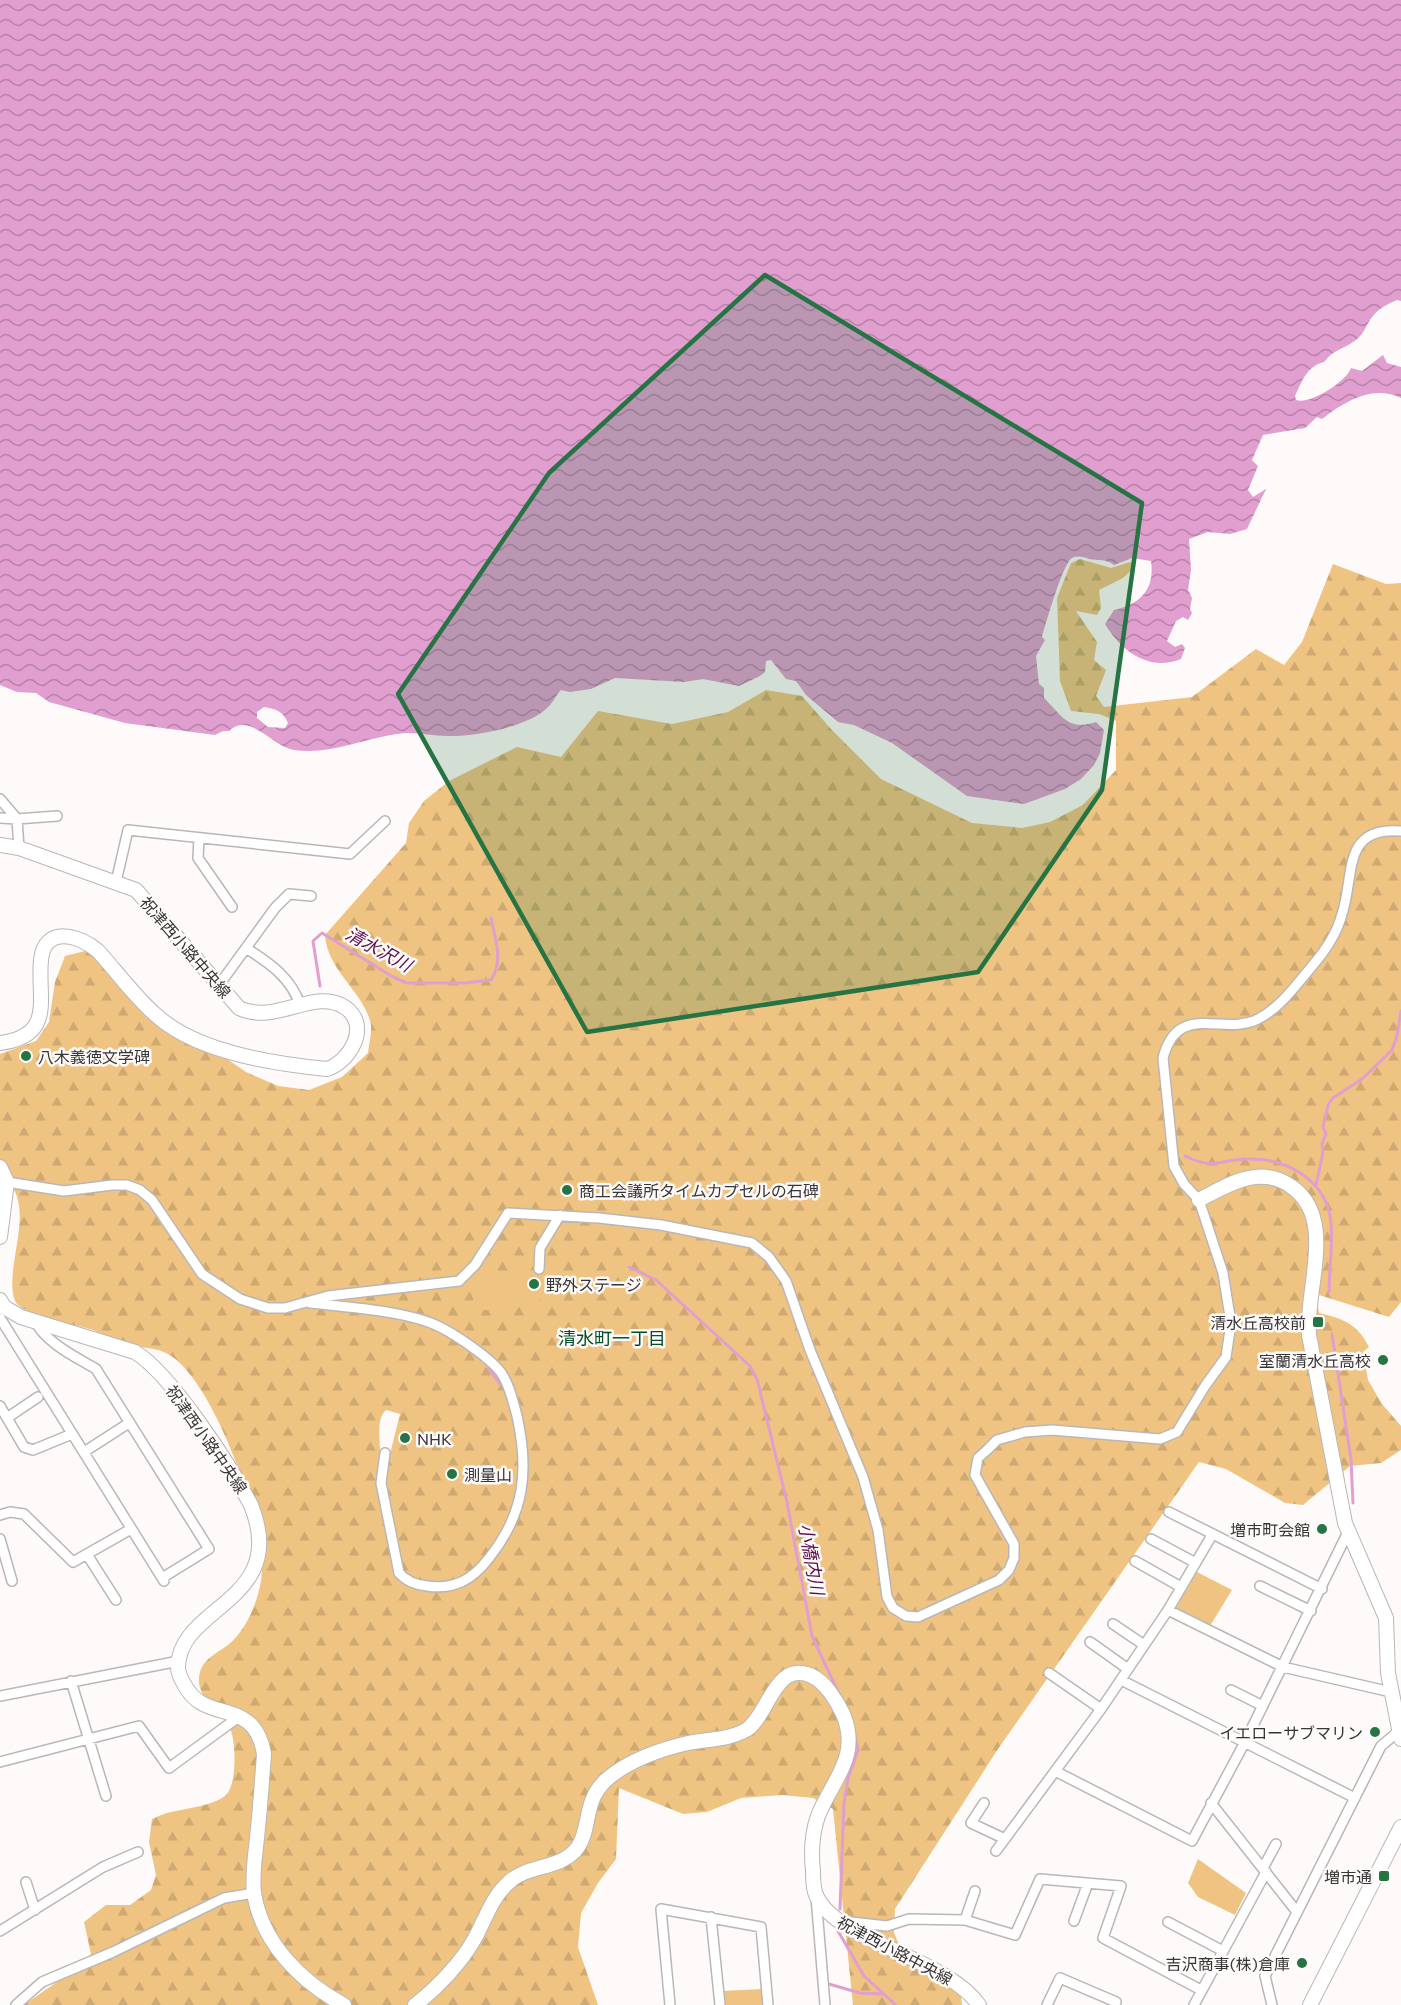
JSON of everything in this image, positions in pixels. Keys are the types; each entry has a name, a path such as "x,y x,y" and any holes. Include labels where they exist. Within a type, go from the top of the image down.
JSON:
{"main road":[{"name":"祝津西小路中央線","path":"0,845 19,848 136,890 239,1008 250,1013 266,1015 320,1001 339,1005 352,1016 356,1034 354,1045 338,1066 327,1069 220,1050 185,1036 157,1017 88,942 70,935 52,939 42,951 43,999 38,1022 21,1038 0,1043"},
{"path":"0,1167 8,1182 0,1237"},
{"path":"1199,1200 1235,1181 1252,1176 1266,1176 1286,1183 1298,1192 1314,1215 1316,1240 1308,1319 1309,1335 1348,1532 1386,1618 1391,1692 1399,1726"},
{"name":"祝津西小路中央線","path":"1,1309 135,1352 146,1359 180,1398 251,1505 256,1518 260,1545 251,1575 241,1589 185,1640 179,1660"},
{"path":"179,1660 179,1671 193,1698 202,1704 240,1716 255,1729 261,1740 264,1754 254,1893 267,1929 291,1966 307,1981 344,2005"},
{"path":"415,2005 443,1978 473,1942 499,1892 509,1881 519,1874 562,1861 577,1848 583,1837 590,1806 605,1780 617,1771 658,1752 736,1736 752,1726 782,1680 795,1673 816,1678 830,1692 842,1713 849,1737 849,1746 839,1779 816,1824 812,1855 815,1895"},
{"path":"1311,2005 1401,1827"},
{"name":"祝津西小路中央線","path":"815,1895 837,1920 957,1982 979,2005"}],"street":[{"path":"0,799 17,819 19,848"},
{"path":"0,818 57,816"},
{"path":"343,863 385,821"},
{"path":"116,882 128,830 350,854"},
{"path":"8,1182 64,1191 112,1185 127,1185 140,1190 152,1200 196,1266 216,1285 240,1299 267,1308 285,1308 328,1296 459,1281 475,1265 508,1213 560,1215 661,1225 752,1244 769,1257 786,1281 810,1350 863,1477 878,1530 887,1597 893,1608 906,1616 918,1617 999,1580 1009,1570 1014,1558 1014,1544 975,1475 978,1458 997,1440 1025,1432 1052,1430 1160,1439 1177,1432 1226,1357 1231,1323 1223,1272 1199,1200 1184,1184 1174,1166 1163,1058 1167,1044 1175,1032 1186,1026 1256,1021 1270,1011 1312,966 1331,939 1342,914 1353,852 1373,835 1387,830 1401,831"},
{"path":"200,838 198,858 232,907"},
{"path":"219,985 275,908 290,894 311,896"},
{"path":"246,948 275,968 295,990 300,1005"},
{"path":"539,1269 540,1248 560,1215"},
{"path":"305,1302 364,1309 440,1326 500,1371 510,1388 525,1450 524,1476 516,1509 505,1535 478,1573 466,1582 437,1587 417,1585 399,1573 381,1483 385,1453"},
{"path":"1,1309 72,1434 163,1580 209,1549 96,1369 67,1352 39,1329 35,1321"},
{"path":"7,1419 38,1397"},
{"path":"0,1406 24,1447 33,1450 72,1434"},
{"path":"84,1452 129,1423"},
{"path":"0,1515 10,1512 24,1514 73,1562 88,1556 131,1529"},
{"path":"1169,1512 1322,1589"},
{"path":"1055,1771 1192,1841 1283,1667 1348,1532"},
{"path":"996,1851 1121,1680 1168,1610 1194,1562 1212,1535"},
{"path":"0,1539 12,1581"},
{"path":"1150,1539 1194,1562"},
{"path":"88,1556 116,1600"},
{"path":"1135,1561 1180,1587"},
{"path":"1260,1586 1311,1611"},
{"path":"1168,1610 1283,1667 1391,1692"},
{"path":"1113,1624 1144,1645"},
{"path":"1090,1642 1128,1669"},
{"path":"0,1696 179,1660"},
{"path":"1048,1673 1101,1709"},
{"path":"1121,1680 1355,1798"},
{"path":"71,1681 106,1796"},
{"path":"1230,1690 1263,1706"},
{"path":"0,1762 139,1726 169,1768 240,1716"},
{"path":"1272,2005 1265,1976 1381,1746 1399,1726"},
{"path":"984,1803 971,1823 1005,1839"},
{"path":"1211,1803 1297,1912"},
{"path":"1194,2005 1276,1844"},
{"path":"0,1931 104,1867 138,1852"},
{"path":"837,1920 887,1926 909,1919 965,1920 1016,1935 1040,1879 1121,1886 1103,1938 1201,1990"},
{"path":"26,1882 34,1910"},
{"path":"1074,1921 1088,1883"},
{"path":"965,1920 975,1891"},
{"path":"16,2005 42,1982 112,1952 224,1898 254,1893"},
{"path":"815,1895 825,2005"},
{"path":"669,2005 661,1909 761,1927 768,2005"},
{"path":"711,1917 720,2005"},
{"path":"1168,1922 1222,1951"},
{"path":"1047,2005 1060,1978 1116,2001"}],"highlighted area":[{"path":"765,275 1142,503 1102,790 978,972 587,1032 398,694 549,473"}],"green space":[{"path":"1080,559 1111,568 1130,562 1135,567 1123,578 1099,590 1101,608 1097,615 1076,611 1097,642 1094,660 1106,670 1096,696 1104,707 1192,697 1256,649 1284,665 1302,642 1333,564 1386,584 1401,583 1401,1302 1389,1317 1316,1294 1319,1313 1349,1323 1365,1339 1369,1347 1363,1352 1368,1380 1382,1404 1401,1426 1401,1450 1381,1463 1350,1466 1303,1505 1285,1503 1226,1469 1199,1462 998,1749 895,1909 894,1933 905,1958 961,1995 962,2005 853,2005 833,1809 813,1798 782,1795 741,1798 707,1812 683,1814 619,1788 616,1859 598,1883 581,1913 578,1947 598,2005 24,2005 71,1972 91,1954 84,1922 106,1905 130,1905 151,1890 156,1875 149,1842 152,1819 170,1812 209,1804 225,1796 229,1791 234,1765 231,1731 228,1724 204,1696 199,1679 206,1661 228,1645 240,1632 254,1607 261,1581 261,1558 256,1528 234,1457 202,1391 184,1367 162,1351 126,1344 93,1330 31,1313 16,1303 12,1289 20,1218 18,1201 12,1187 0,1177 0,1054 36,1041 49,1022 55,982 65,956 85,951 114,966 176,1024 246,1072 278,1086 309,1090 342,1077 368,1053 371,1024 359,998 331,958 325,935 406,843 409,823 424,801 449,781 517,747 561,757 598,711 672,724 728,712 766,690 802,696 881,779 972,823 1022,828 1050,822 1083,805 1116,770 1116,721 1099,714 1071,711 1060,681 1057,598 1071,563","holes":["386,1410 400,1414 390,1454 380,1451 379,1429 383,1414"]},
{"path":"541,1269 540,1299 535,1305 476,1311 470,1287 475,1279"},
{"path":"1197,1572 1232,1590 1210,1626 1176,1608"},
{"path":"1198,1859 1246,1893 1235,1915 1198,1897 1188,1883"},
{"path":"761,1989 763,2005 724,2005 723,1991"}],"water":[{"path":"0,0 1401,0 1401,301 1397,300 1381,308 1356,340 1313,367 1295,396 1296,400 1302,401 1318,396 1336,385 1351,368 1362,371 1383,355 1387,363 1401,367 1401,398 1390,394 1370,394 1349,401 1322,419 1317,417 1305,428 1263,435 1252,460 1258,466 1248,490 1253,497 1266,489 1247,529 1230,534 1208,532 1189,539 1191,570 1188,590 1192,598 1190,609 1192,613 1188,620 1183,617 1176,621 1167,641 1175,647 1182,644 1185,648 1181,659 1158,663 1147,661 1119,643 1105,624 1114,610 1132,604 1144,594 1151,580 1151,561 1132,558 1114,565 1079,556 1068,562 1047,619 1042,637 1045,640 1036,656 1039,684 1044,688 1044,698 1061,716 1079,725 1096,722 1104,730 1100,753 1094,765 1081,779 1065,789 1024,804 967,796 892,743 854,725 838,722 806,695 796,681 786,679 771,660 766,661 765,672 739,686 703,679 684,682 615,678 591,689 570,692 561,690 549,706 538,715 500,730 458,736 403,733 333,748 307,751 286,748 253,727 245,725 215,735 125,723 49,702 36,693 17,692 0,685","holes":["264,707 279,711 284,716 288,723 285,728 268,727 257,718 257,712"]}],"waterway":[{"name":"清水沢川","path":"320,986 313,941 322,933 393,977 407,983 465,983 491,980 498,957 491,918"},
{"path":"1316,1185 1323,1152 1322,1144 1326,1134 1323,1127 1328,1105 1333,1098 1362,1079 1392,1050 1401,1011"},
{"path":"1185,1156 1211,1164 1238,1159 1263,1160 1290,1167 1303,1174 1322,1195 1328,1208 1332,1240 1329,1292"},
{"name":"小橋内川","path":"629,1267 656,1280 750,1366 757,1379 787,1502 812,1636 839,1694"},
{"path":"1332,1334 1351,1459 1353,1503"},
{"path":"489,1369 500,1384"},
{"name":"小橋内川","path":"840,1909 844,1804 848,1778 858,1750 854,1731"},
{"name":"小橋内川","path":"838,1931 864,1976 896,2005"},
{"path":"829,1984 860,1993 883,1994"}],"place":[{"name":"八木義徳文学碑","path":"26,1056"},
{"name":"商工会議所タイムカプセルの石碑","path":"567,1190"},
{"name":"野外ステージ","path":"534,1284"},
{"name":"清水丘高校前","path":"1318,1322"},
{"name":"室蘭清水丘高校","path":"1383,1360"},
{"name":"NHK","path":"405,1438"},
{"name":"測量山","path":"452,1474"},
{"name":"増市町会館","path":"1322,1529"},
{"name":"イエローサブマリン","path":"1375,1732"},
{"name":"増市通","path":"1384,1876"},
{"name":"吉沢商事(株)倉庫","path":"1302,1963"}],"district":[{"name":"清水町一丁目","path":"612,1338"}]}
